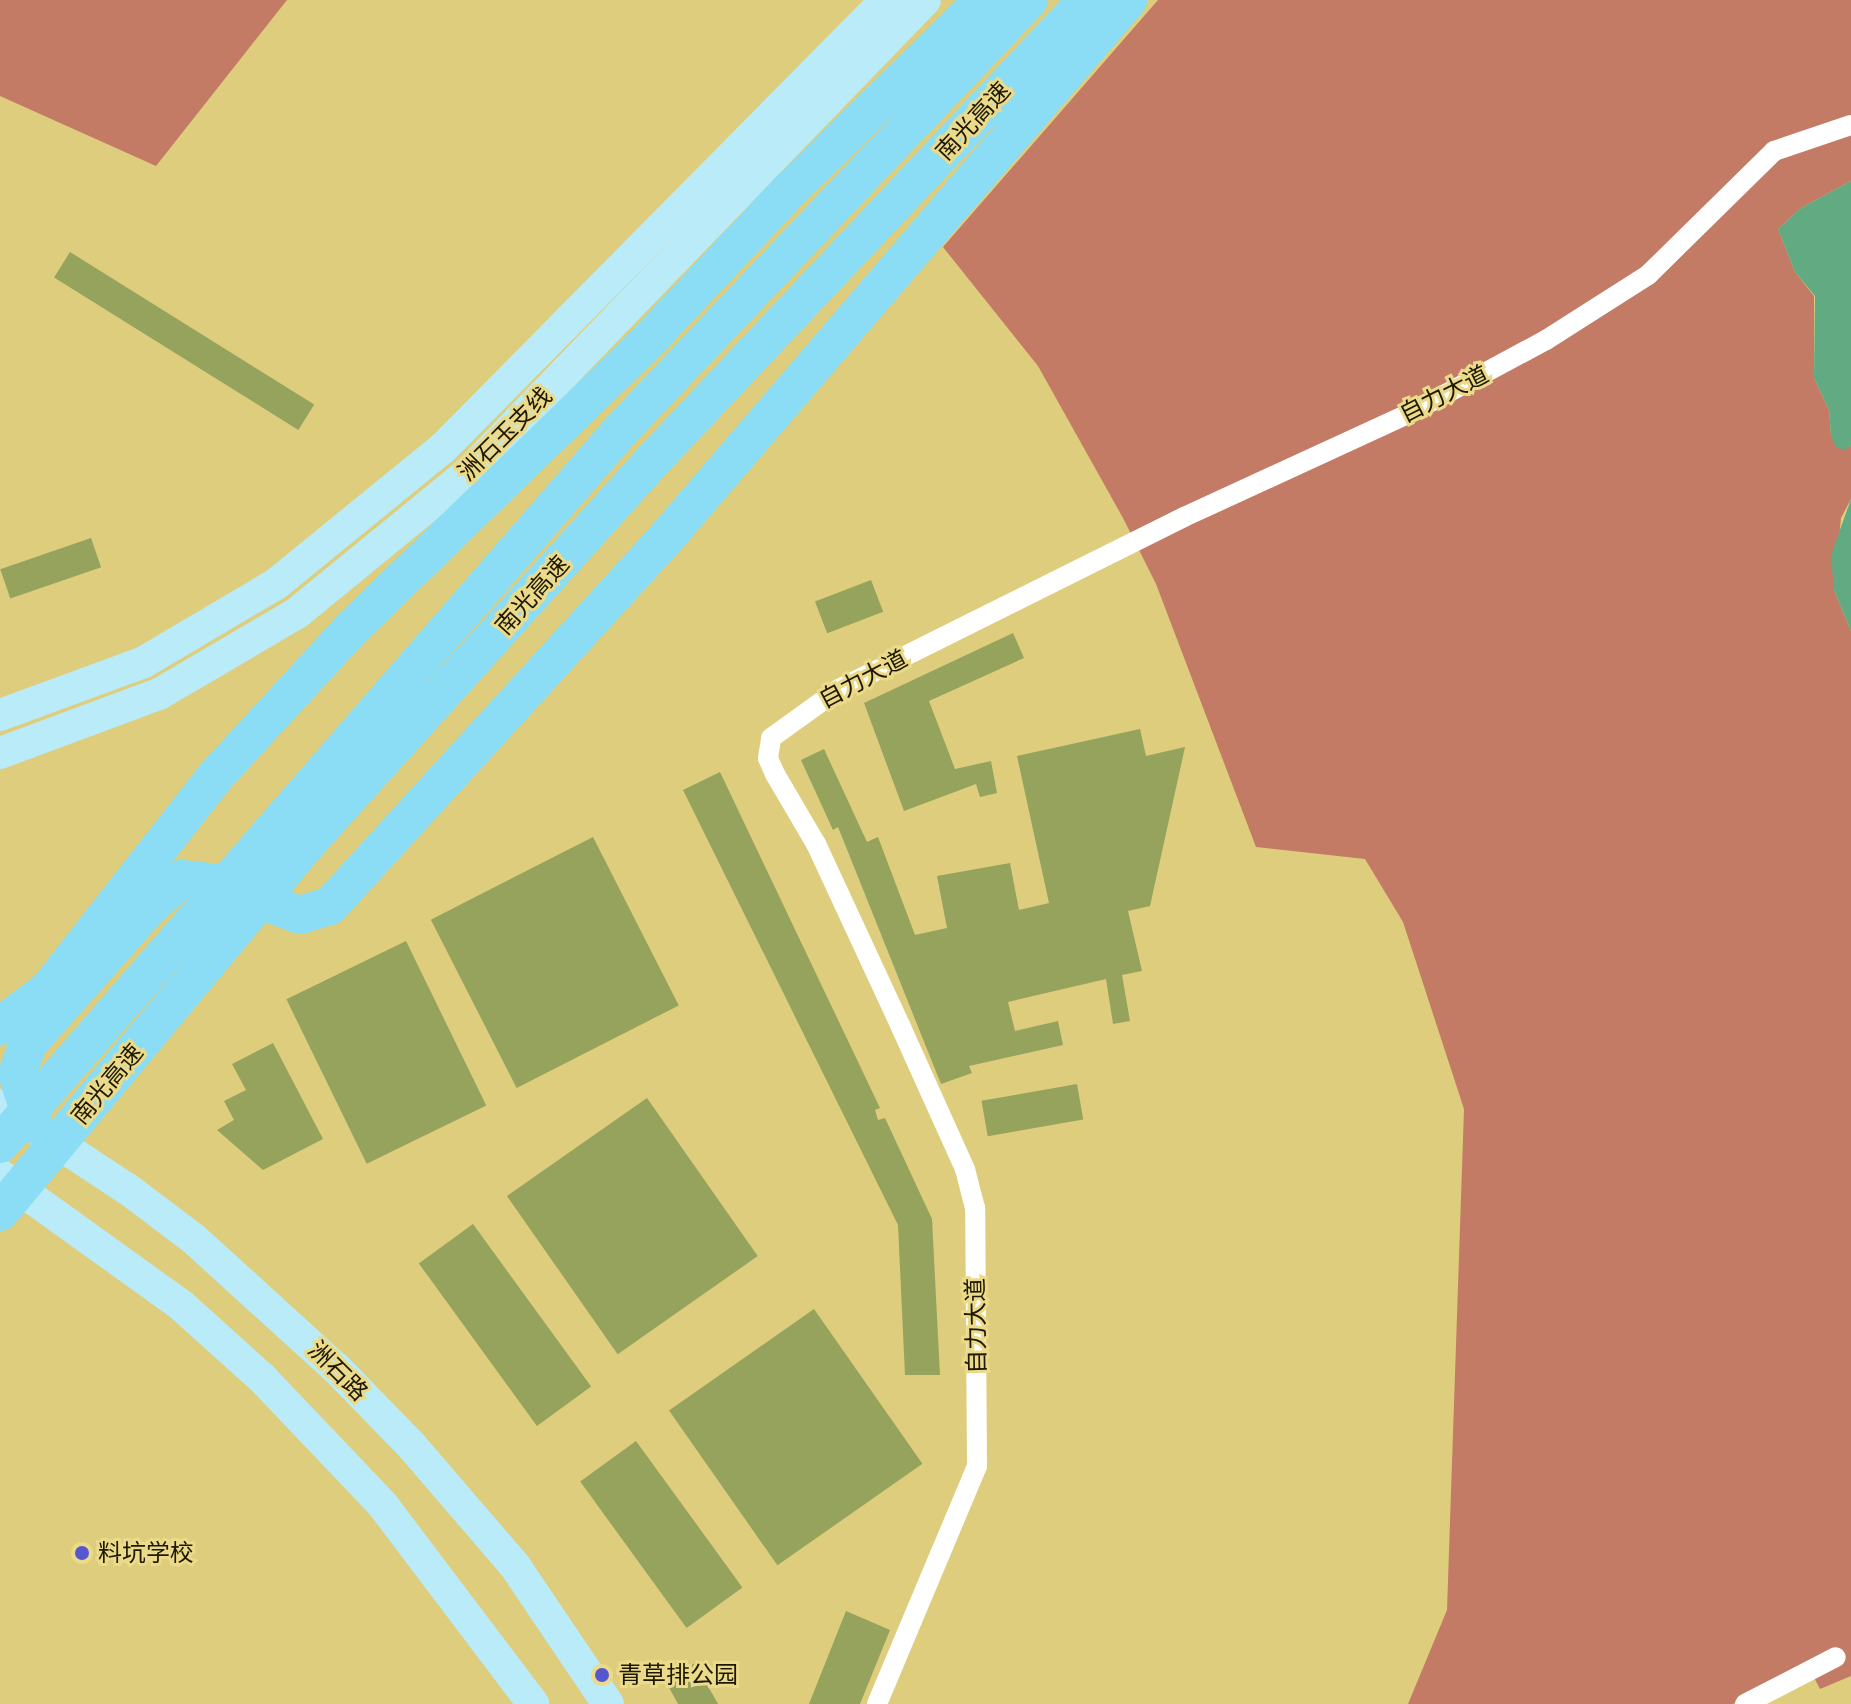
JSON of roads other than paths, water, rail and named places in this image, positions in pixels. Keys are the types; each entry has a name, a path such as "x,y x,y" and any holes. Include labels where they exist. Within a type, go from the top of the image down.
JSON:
{"highway":[{"path":"0,1026 48,990 214,778 350,630 649,340 791,189 983,0"},
{"name":"南光高速","path":"0,1144 622,429 1029,0"},
{"name":"南光高速","path":"0,1212 303,848 656,457 1087,0"},
{"path":"34,1125 17,1074 28,1044 150,906 182,879 211,882 300,915 330,906 667,537 1128,0"}],"main road":[{"name":"洲石玉支线","path":"0,715 144,662 276,584 443,448 886,0"},
{"name":"洲石玉支线","path":"0,753 159,694 309,603 467,474 925,0"},
{"name":"洲石路","path":"0,1105 34,1125 195,1240 337,1369 411,1445 515,1566 608,1704"},
{"path":"0,1175 182,1306 292,1407 423,1552 533,1704"}],"street":[{"name":"自力大道","path":"877,1704 977,1466 975,1208 965,1169 901,1027 816,844 768,758 771,738 839,689 1184,517 1414,411 1546,340 1648,275 1774,151 1851,125"},
{"path":"1745,1704 1836,1657"}],"place":[{"name":"料坑学校","path":"82,1553"},
{"name":"青草排公园","path":"602,1675"}]}
